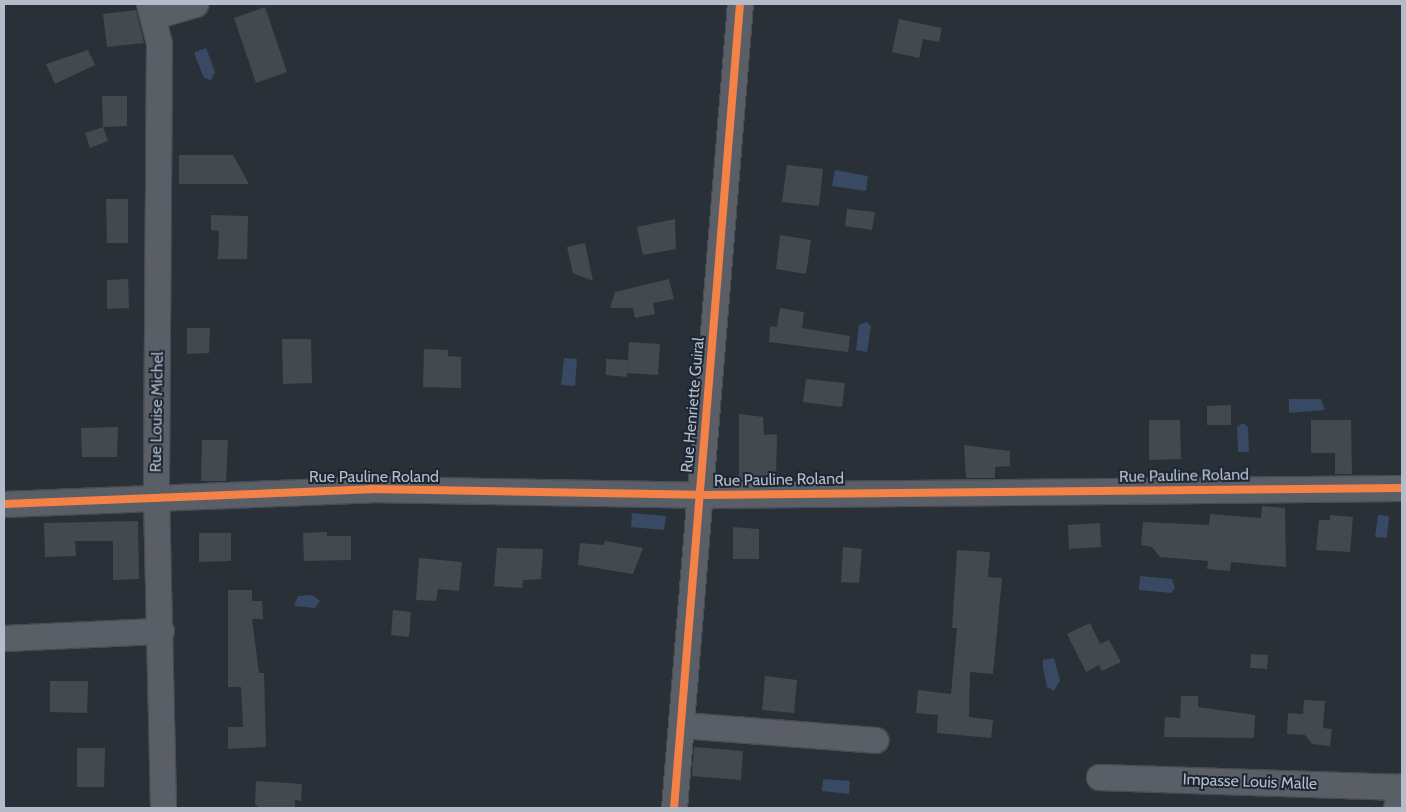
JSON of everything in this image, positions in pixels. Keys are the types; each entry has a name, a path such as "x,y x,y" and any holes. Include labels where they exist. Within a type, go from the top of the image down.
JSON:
{"street":[{"name":"Rue Louise Michel","path":"163,808 162,631 156,497 159,43 151,10 195,4"},
{"name":"Rue Henriette Guiral","path":"674,808 740,4"},
{"name":"Rue Pauline Roland","path":"4,504 371,489 699,495 1402,488"},
{"path":"4,638 162,631"},
{"path":"682,725 876,740"},
{"name":"Impasse Louis Malle","path":"1098,777 1402,787"},
{"path":"1396,808 1402,787"}],"water":[{"path":"206,48 215,72 211,80 204,78 195,56 195,52"},
{"path":"835,170 868,176 866,191 832,186"},
{"path":"866,322 871,326 867,352 856,350 859,325"},
{"path":"564,358 577,359 575,386 561,385"},
{"path":"1289,399 1321,399 1325,410 1289,413"},
{"path":"1243,423 1248,427 1249,452 1238,452 1237,427"},
{"path":"632,513 666,516 664,530 631,527"},
{"path":"1378,515 1389,516 1387,538 1375,537"},
{"path":"1140,576 1172,579 1175,588 1171,593 1139,590"},
{"path":"312,595 320,601 315,608 294,606 298,596"},
{"path":"1054,658 1060,680 1054,691 1047,687 1043,660"},
{"path":"823,779 850,781 849,794 822,791"}],"building":[{"path":"265,7 287,72 256,83 234,18"},
{"path":"136,10 144,43 107,47 103,14"},
{"path":"899,19 942,28 939,42 923,39 919,58 892,52"},
{"path":"88,50 95,65 55,84 46,64"},
{"path":"102,96 127,96 127,126 103,127"},
{"path":"103,127 108,141 90,148 85,133"},
{"path":"179,155 233,155 249,184 179,184"},
{"path":"787,165 823,169 819,206 782,202"},
{"path":"106,199 128,199 128,243 107,243"},
{"path":"847,209 875,212 872,230 845,226"},
{"path":"211,215 248,216 247,259 218,259 219,231 211,230"},
{"path":"675,219 676,249 643,255 637,227"},
{"path":"780,235 811,240 806,274 776,269"},
{"path":"585,243 593,281 573,273 567,247"},
{"path":"128,279 129,308 107,309 107,280"},
{"path":"669,279 674,299 653,303 655,314 635,318 633,308 610,308 615,292"},
{"path":"780,308 804,312 802,328 850,336 848,352 769,342 770,326 777,327"},
{"path":"187,328 210,328 209,353 187,354"},
{"path":"282,339 311,339 312,383 283,384"},
{"path":"629,342 660,344 658,375 627,373"},
{"path":"424,349 448,350 448,356 461,357 461,388 423,387"},
{"path":"606,359 628,360 627,377 606,375"},
{"path":"806,379 845,383 842,407 803,402"},
{"path":"1231,405 1231,425 1207,425 1207,406"},
{"path":"739,414 763,417 764,435 777,434 776,480 739,480"},
{"path":"1149,420 1180,420 1181,459 1149,460"},
{"path":"1311,420 1351,420 1352,474 1335,474 1335,453 1311,453"},
{"path":"118,427 117,457 82,457 81,428"},
{"path":"202,440 228,440 226,481 201,481"},
{"path":"964,445 1010,451 1010,466 995,467 995,478 966,478"},
{"path":"1262,506 1285,508 1286,567 1231,562 1230,571 1207,569 1208,561 1160,557 1152,547 1141,545 1143,522 1209,525 1210,514 1261,518"},
{"path":"1330,515 1353,517 1350,552 1316,550 1319,520 1330,520"},
{"path":"138,521 139,579 113,580 113,541 75,541 76,556 45,557 44,523"},
{"path":"1100,523 1101,547 1069,549 1068,525"},
{"path":"733,527 759,529 759,559 733,559"},
{"path":"327,532 327,536 351,536 351,560 304,561 303,533"},
{"path":"199,533 231,533 231,561 199,562"},
{"path":"605,541 643,548 633,574 578,565 580,543 604,545"},
{"path":"843,547 862,549 859,583 841,582"},
{"path":"497,548 543,549 541,579 523,580 522,588 494,586"},
{"path":"957,550 990,552 988,577 1002,578 993,674 970,672 969,717 993,720 991,738 937,733 938,715 916,713 918,690 951,694 957,628 952,628"},
{"path":"419,558 462,562 459,591 438,589 436,601 416,600"},
{"path":"228,590 252,590 252,601 262,601 263,619 252,619 259,673 264,673 266,747 228,749 228,727 243,727 241,687 228,687"},
{"path":"393,610 411,612 409,637 391,635"},
{"path":"1090,623 1100,644 1109,640 1121,662 1102,671 1099,665 1086,672 1067,634"},
{"path":"1251,654 1268,655 1267,669 1250,668"},
{"path":"765,676 797,680 794,713 762,710"},
{"path":"50,681 88,681 87,713 50,712"},
{"path":"1181,696 1198,696 1198,707 1255,715 1254,738 1164,737 1165,717 1180,718"},
{"path":"1304,700 1325,701 1323,728 1332,729 1330,746 1312,744 1305,735 1287,734 1288,713 1303,714"},
{"path":"694,747 743,751 741,780 692,776"},
{"path":"77,748 105,748 104,787 77,787"},
{"path":"256,781 302,784 301,801 295,800 295,808 260,808 255,804"}],"cycle path":[{"path":"674,808 740,4"},
{"path":"4,504 371,489 699,495 1402,488"}]}
